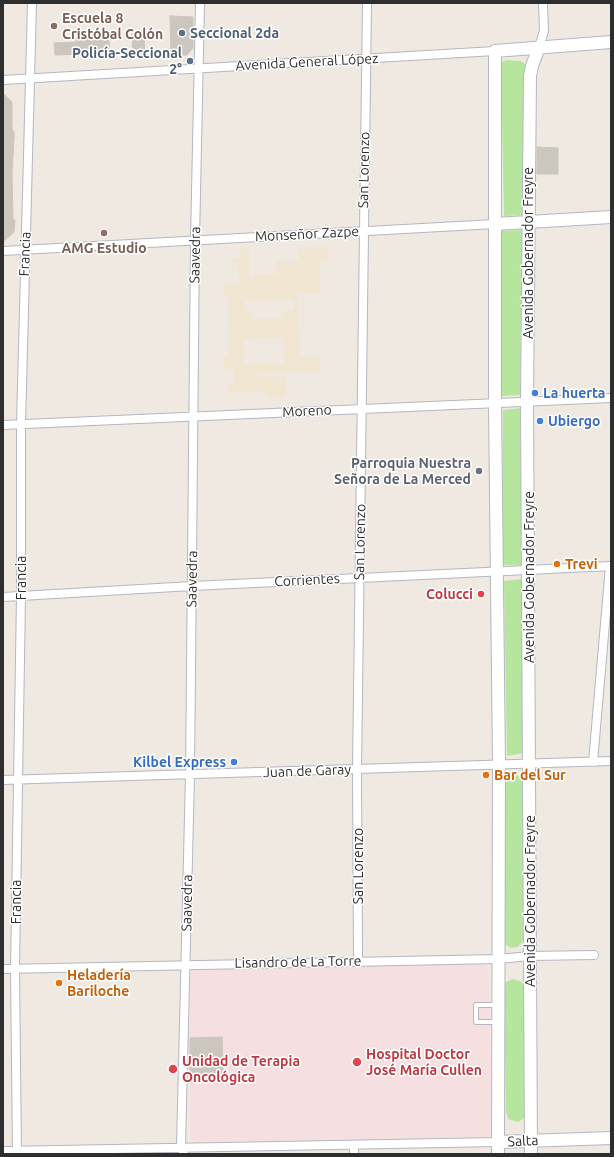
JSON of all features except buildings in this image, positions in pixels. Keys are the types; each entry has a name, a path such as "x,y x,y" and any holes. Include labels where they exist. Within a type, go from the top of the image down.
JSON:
{"main road":[{"name":"Avenida General López","path":"495,51 611,42"},
{"name":"Avenida Gobernador Freyre","path":"531,1154 527,401 528,222 530,76 539,47"},
{"path":"495,51 495,404 499,765 498,1148"},
{"name":"Monseñor Zazpe","path":"495,224 611,217"},
{"name":"Salta","path":"498,1148 531,1140 611,1138"}],"street":[{"name":"Francia","path":"17,1152 17,780 21,596 21,424 32,3"},
{"name":"Saavedra","path":"182,1150 190,775 195,240 200,68 200,3"},
{"name":"San Lorenzo","path":"358,960 357,769 366,3"},
{"name":"Avenida Gobernador Freyre","path":"539,47 544,31 543,3"},
{"name":"Avenida General López","path":"3,80 495,51"},
{"name":"Monseñor Zazpe","path":"3,251 363,230 495,224"},
{"name":"Moreno","path":"3,425 611,398"},
{"name":"Corrientes","path":"3,597 192,586 611,566"},
{"path":"593,762 611,566"},
{"name":"Juan de Garay","path":"3,780 611,761"},
{"name":"Lisandro de La Torre","path":"3,969 358,960 498,959 530,956 594,954"},
{"name":"Salta","path":"3,1151 498,1148"}],"lane":[{"path":"498,1005 476,1005 476,1022 498,1022"}],"shaded area":[{"path":"299,247 328,247 329,261 320,261 321,294 298,294 300,357 320,356 320,371 248,373 260,374 261,377 285,376 286,397 266,397 266,392 228,393 228,383 234,383 234,369 224,369 224,356 229,356 228,296 224,295 224,284 239,283 238,265 233,265 233,258 240,258 240,248 249,248 249,278 255,278 255,274 277,274 276,261 299,261","holes":["294,300 295,310 283,311 283,318 251,319 251,310 245,310 245,301","283,338 284,363 244,364 244,339"]},
{"name":"Hospital Doctor José María Cullen","path":"483,964 489,968 492,1133 487,1137 195,1142 190,1138 190,1074 223,1073 222,1037 190,1038 190,974 196,968"}],"green space":[{"path":"503,61 521,61 525,64 526,70 522,215 504,216 501,66"},
{"path":"522,230 520,395 502,396 501,231"},
{"path":"520,408 522,565 502,565 503,410"},
{"path":"522,579 525,753 507,756 504,581"},
{"path":"510,774 515,774 523,778 523,941 518,947 511,948 503,943 503,780"},
{"path":"513,979 522,982 524,987 526,1117 518,1122 508,1119 506,1111 504,983"}],"place":[{"name":"Escuela 8 Cristóbal Colón","path":"54,26"},
{"name":"Seccional 2da","path":"182,33"},
{"name":"Policía-Seccional 2°","path":"190,61"},
{"name":"AMG Estudio","path":"104,233"},
{"name":"La huerta","path":"535,393"},
{"name":"Ubiergo","path":"540,421"},
{"name":"Parroquia Nuestra Señora de La Merced","path":"479,471"},
{"name":"Trevi","path":"557,564"},
{"name":"Colucci","path":"481,594"},
{"name":"Kilbel Express","path":"234,762"},
{"name":"Bar del Sur","path":"486,775"},
{"name":"Heladería Bariloche","path":"59,983"},
{"name":"Hospital Doctor José María Cullen","path":"357,1062"},
{"name":"Unidad de Terapia Oncológica","path":"173,1069"}]}
